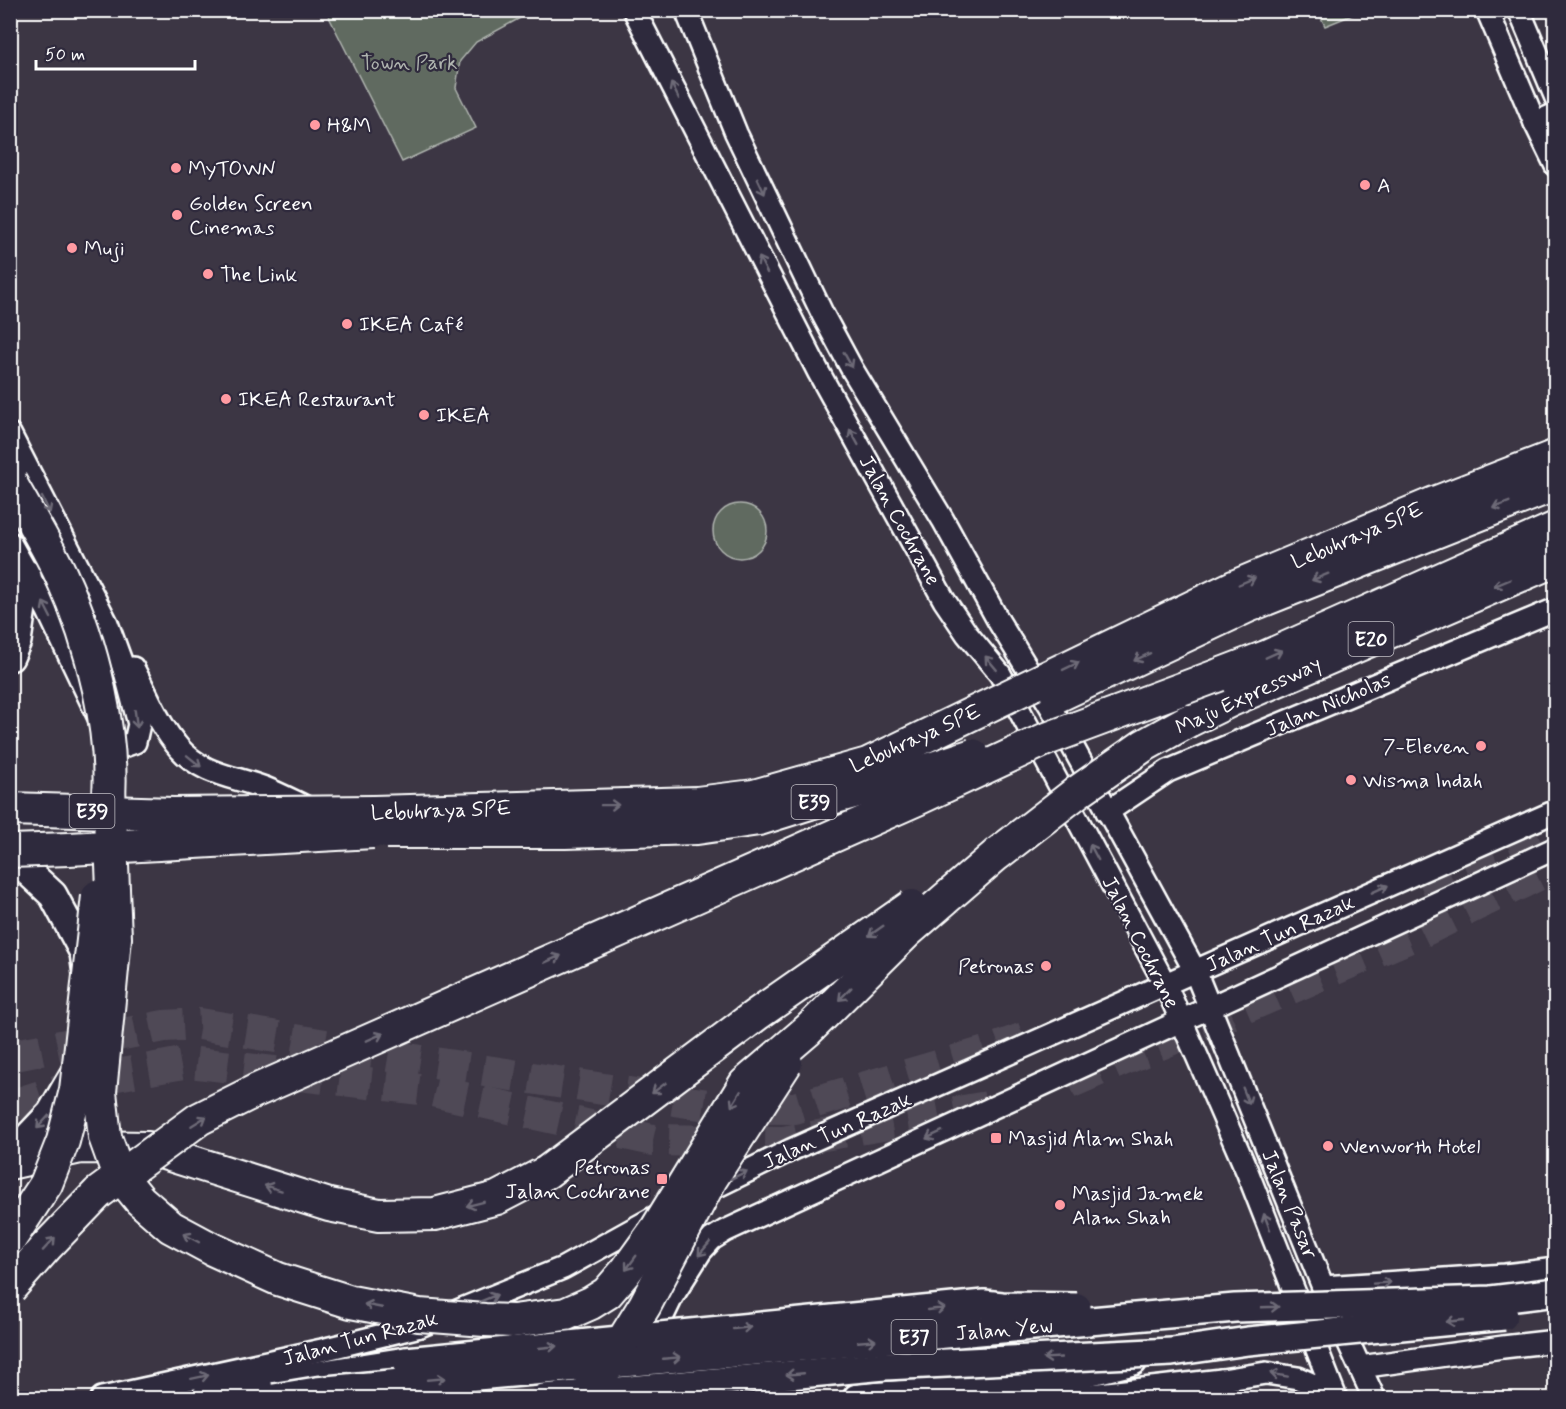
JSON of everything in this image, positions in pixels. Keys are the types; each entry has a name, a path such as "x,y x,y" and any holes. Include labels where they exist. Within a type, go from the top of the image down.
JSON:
{"highway":[{"name":"Lebuhraya SPE","path":"10,809 181,817 697,803 754,796 868,764 1236,586 1432,504 1556,456"},
{"path":"16,470 85,636 104,718 108,755 115,938 100,1092 105,1137 118,1173 140,1200 171,1227 212,1250 278,1279 351,1302 418,1315 513,1321 566,1314 591,1303 607,1293 657,1228 745,1084 808,1030 907,932 996,855"},
{"name":"Lebuhraya SPE","path":"10,824 373,832 565,832 697,828 759,819 877,781 1248,606 1556,484"},
{"name":"Maju Expressway","path":"1044,740 1266,657 1556,528"},
{"name":"Maju Expressway","path":"996,855 1080,790 1143,746 1188,721 1229,701 1556,560"},
{"path":"10,824 181,817 331,818 610,827 710,819 810,803 894,781 982,752 1044,740"},
{"path":"10,1288 98,1193 199,1119 310,1065 917,799 1044,740"},
{"path":"10,1239 46,1184 63,1141 76,1090 109,791"},
{"path":"10,870 181,817"},
{"path":"10,853 373,832"},
{"path":"10,1163 81,1147 148,1148 329,1205 379,1215 435,1214 497,1198 547,1172 756,1015 940,886 996,855"},
{"path":"580,1398 588,1392 604,1371 645,1305 711,1179 808,1030"}],"main road":[{"path":"10,657 16,642 27,574"},
{"path":"10,853 53,895 84,953 92,1012 79,1066 51,1113 10,1156"},
{"name":"Jalan Yew","path":"274,1398 316,1391 411,1382 1235,1308 1491,1300 1556,1292"},
{"path":"205,1398 285,1380 406,1361 984,1304 1235,1308"},
{"name":"Jalan Yew","path":"544,1398 885,1366 1172,1352 1248,1341 1556,1311"},
{"path":"857,1398 1040,1383 1172,1352"}],"street":[{"name":"Jalan Cochrane","path":"634,10 819,373 944,600 967,634 1000,674 1164,984 1181,1021"},
{"name":"Jalan Cochrane","path":"686,10 736,133 823,315 852,369 943,520 999,622 1051,707 1195,971 1210,1008"},
{"path":"1487,10 1535,123 1556,166"},
{"path":"1519,10 1556,98"},
{"path":"1535,123 1556,114"},
{"path":"10,434 16,470 135,672 163,727 174,742 202,767 264,787 331,818"},
{"path":"10,490 22,481 24,475 16,470"},
{"path":"10,543 47,609 108,736 121,747 135,742 139,724 126,675 107,624"},
{"name":"Jalan Nicholas","path":"1107,812 1168,771 1556,609"},
{"name":"Jalan Tun Razak","path":"102,1398 420,1326 563,1268 670,1209 791,1150 1556,811"},
{"name":"Jalan Tun Razak","path":"625,1398 672,1297 701,1251 712,1239 725,1231 1556,848"},
{"name":"Jalan Pasar","path":"1210,1008 1323,1287 1374,1398"},
{"name":"Jalan Pasar","path":"1181,1021 1247,1171 1335,1396"},
{"path":"1323,1287 1505,1275 1556,1269"},
{"path":"1505,1275 1495,1284 1499,1310 1506,1334 1518,1345"},
{"path":"1360,1367 1556,1341"},
{"path":"1064,1398 1223,1389 1266,1373 1298,1378 1335,1396"}],"green space":[{"name":"Town Park","path":"326,11 533,11 476,42 460,61 456,88 476,128 402,162"},
{"path":"1318,11 1362,11 1325,26"},
{"path":"735,504 745,504 755,508 763,516 767,531 763,546 755,554 745,558 735,558 725,554 717,546 713,536 713,526 717,516 725,508"}],"tunnel":[{"path":"1419,882 1556,826"},
{"path":"1069,1083 1419,933 1556,866"},
{"path":"10,1056 164,1026 200,1024 720,1107 795,1108 989,1051 1024,1038"},
{"path":"10,1106 90,1080 188,1062 428,1090 653,1140 783,1142 999,1105"}],"place":[{"name":"H&M","path":"315,125"},
{"name":"MyTOWN","path":"176,168"},
{"name":"A","path":"1365,185"},
{"name":"Golden Screen Cinemas","path":"177,215"},
{"name":"Muji","path":"72,248"},
{"name":"The Link","path":"208,274"},
{"name":"IKEA Café","path":"347,324"},
{"name":"IKEA Restaurant","path":"226,399"},
{"name":"IKEA","path":"424,415"},
{"name":"7-Eleven","path":"1481,746"},
{"name":"Wisma Indah","path":"1351,780"},
{"name":"Petronas","path":"1046,966"},
{"name":"Masjid Alam Shah","path":"996,1138"},
{"name":"Wenworth Hotel","path":"1328,1146"},
{"name":"Petronas Jalan Cochrane","path":"662,1179"},
{"name":"Masjid Jamek Alam Shah","path":"1060,1205"}]}
